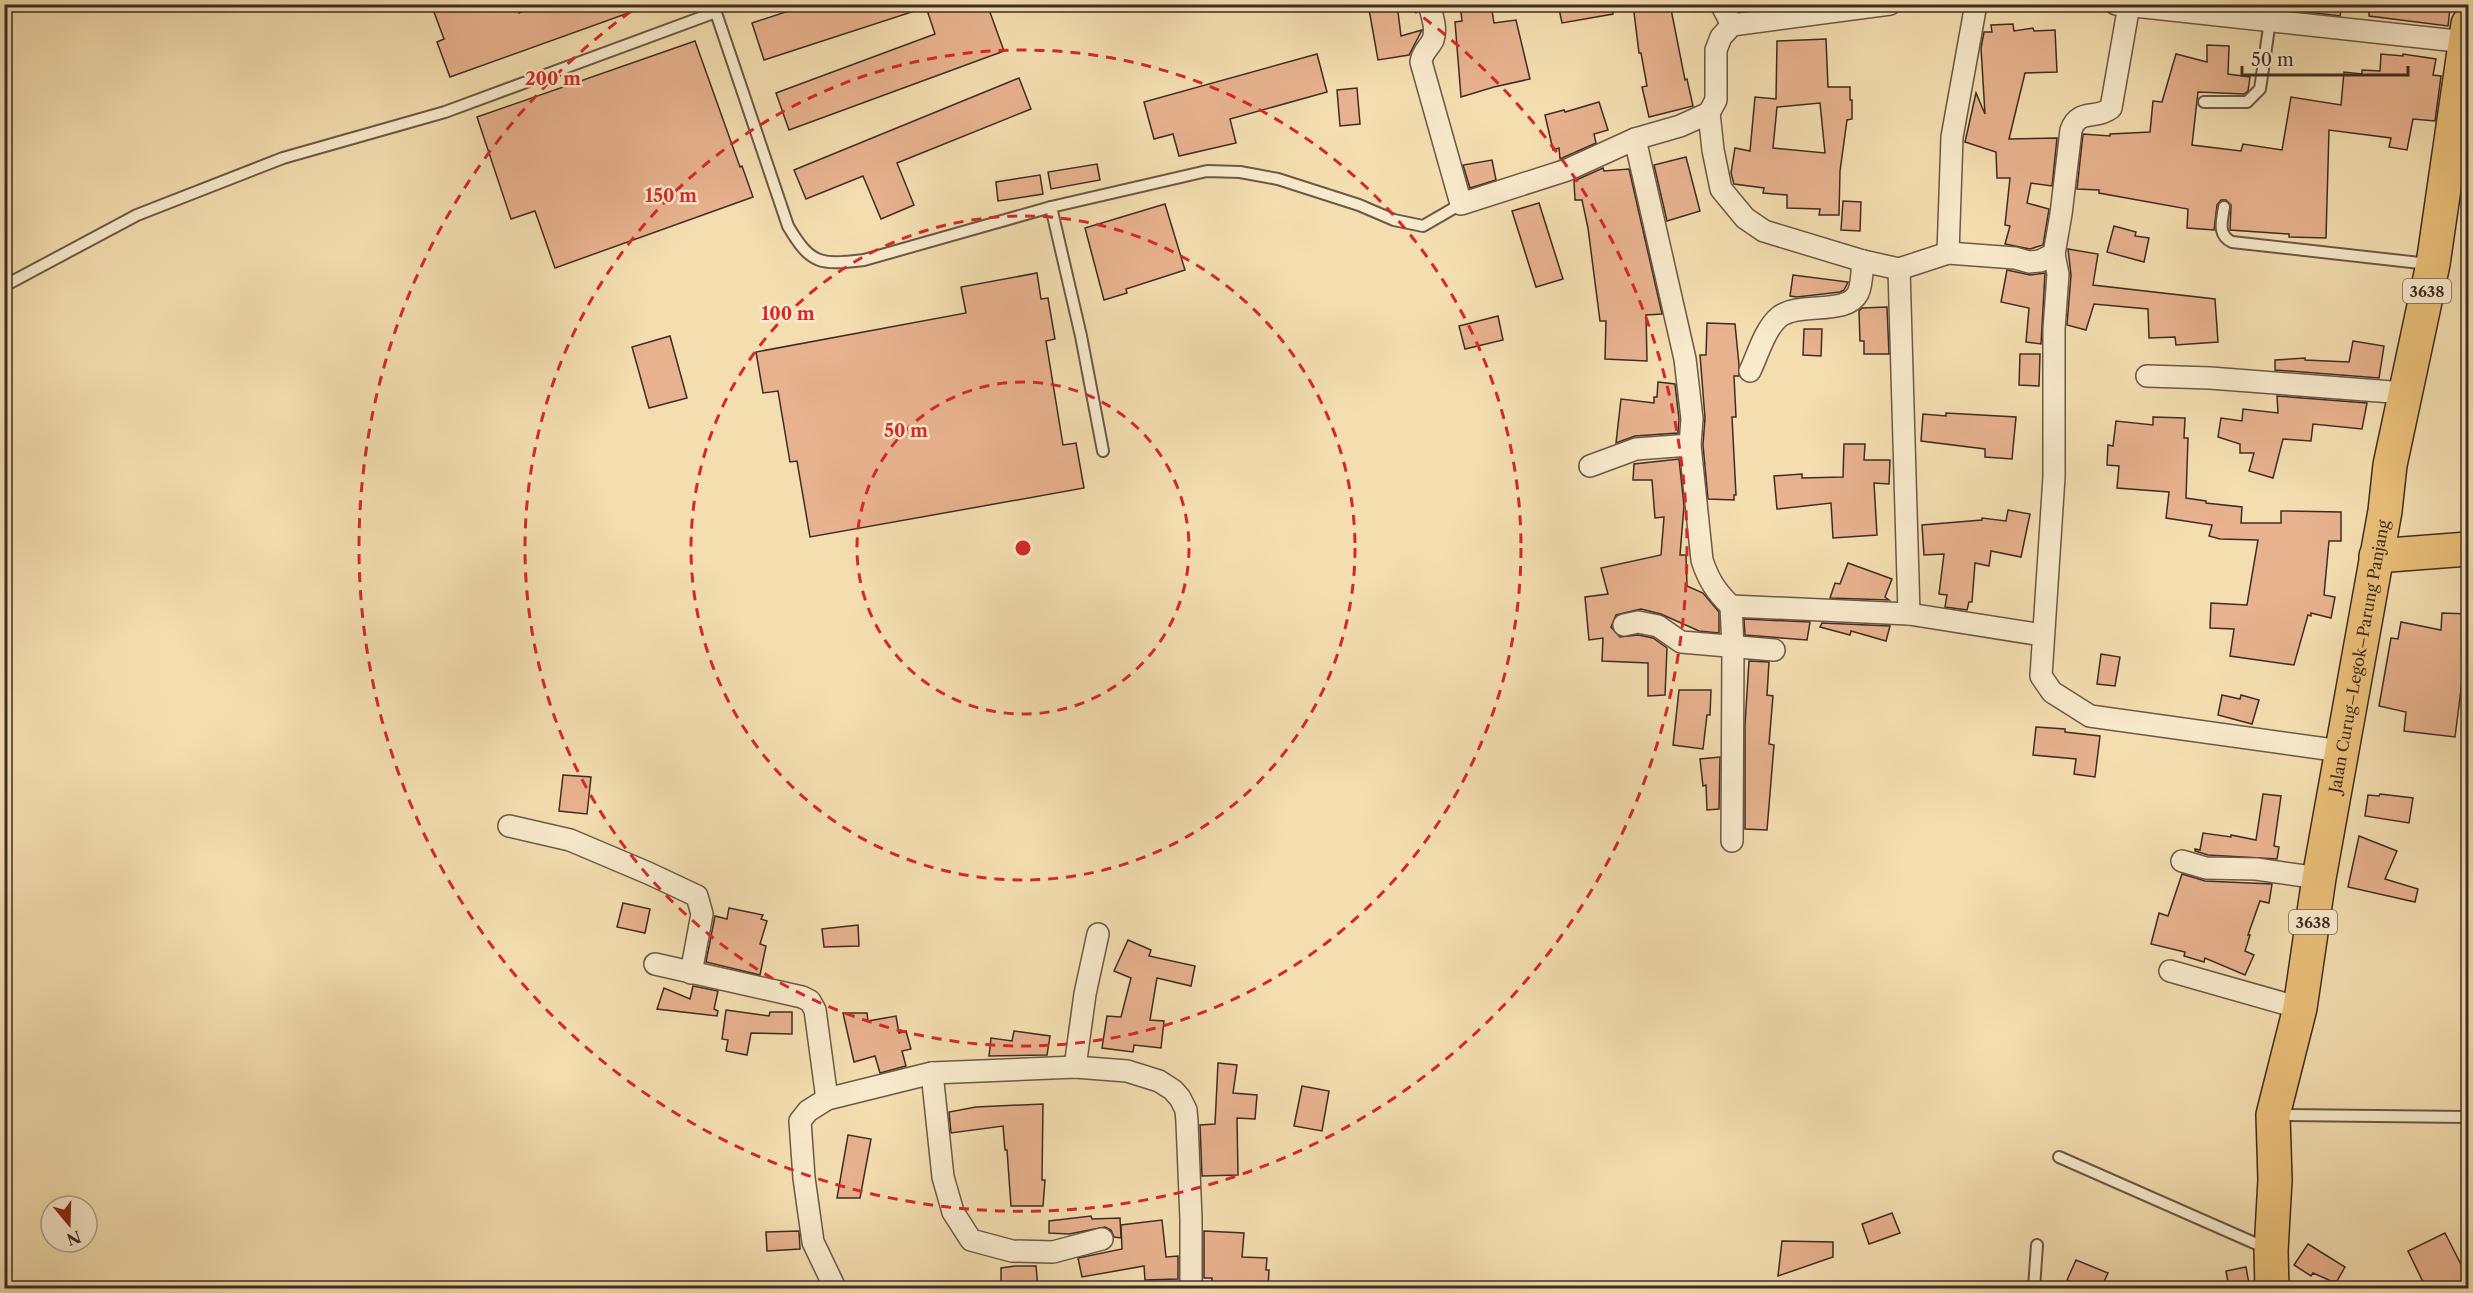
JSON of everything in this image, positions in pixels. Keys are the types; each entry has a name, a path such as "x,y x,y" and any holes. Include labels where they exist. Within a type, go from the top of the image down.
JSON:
{"main road":[{"name":"Jalan Curug–Legok–Parung Panjang","path":"2272,1288 2271,1251 2275,1180 2272,1115 2300,1008 2319,878 2405,393 2462,113 2467,33"},
{"path":"2376,556 2469,549"}],"street":[{"path":"1430,4 1435,29 1432,41 1421,56 1421,62 1461,204 1567,170 1635,139 1680,126 1709,113"},
{"path":"1721,4 1732,25"},
{"path":"1890,4 1732,25 1721,37 1716,50 1716,100 1709,113 1713,150 1721,189 1745,218 1764,231 1863,261 1899,269 1948,253 2015,258 2029,262 2040,261 2054,254"},
{"path":"1948,253 1952,137 1976,4"},
{"path":"2116,4 2188,8 2270,21 2467,33"},
{"path":"2129,5 2111,108 2080,117 2074,123 2054,254 2058,274 2054,329 2054,477 2041,676 2052,692 2090,716 2341,751"},
{"path":"1635,139 1685,359 1692,419 1690,445 1702,560 1707,578 1718,595 1731,606 1909,614 2042,635"},
{"path":"1750,371 1770,328 1779,317 1803,309 1837,307 1853,299 1858,293 1863,261"},
{"path":"1899,269 1909,614"},
{"path":"2147,376 2210,378 2405,393"},
{"path":"1590,466 1636,449 1690,445"},
{"path":"1731,606 1733,648 1732,841"},
{"path":"1624,625 1638,622 1658,626 1681,642 1774,650"},
{"path":"509,826 570,840 697,896 702,914 691,973"},
{"path":"2182,861 2206,868 2256,869 2319,878"},
{"path":"1075,1067 1085,994 1098,934"},
{"path":"655,964 796,995 810,1001 815,1010 827,1100"},
{"path":"2170,971 2300,1008"},
{"path":"835,1288 813,1242 804,1178 800,1121 808,1111 827,1100 932,1073 1075,1067 1126,1071 1159,1081 1173,1090 1180,1098 1186,1110 1187,1122 1191,1288"},
{"path":"932,1073 943,1177 953,1212 971,1240 1012,1251 1053,1252 1102,1239"}],"lane":[{"path":"4,286 137,215 283,158 446,112 715,8 788,225 801,249 815,260 836,263 864,260 1051,207 1206,171 1240,172 1278,179 1359,205 1410,225 1424,226 1461,204"},
{"path":"2204,102 2247,102 2260,89 2270,21"},
{"path":"1051,207 1081,336 1103,451"},
{"path":"2223,207 2221,232 2226,239 2232,242 2433,264"},
{"path":"2272,1115 2469,1117"},
{"path":"2059,1157 2271,1251"},
{"path":"2034,1288 2037,1245"}],"building":[{"path":"431,4 518,4 519,13 541,4 644,4 645,7 450,77 437,42 444,39"},
{"path":"810,4 924,4 924,8 764,60 752,23"},
{"path":"925,4 987,4 1004,51 789,130 776,93 935,34"},
{"path":"1368,4 1397,4 1401,36 1422,30 1409,55 1378,60"},
{"path":"1460,4 1491,4 1494,23 1516,20 1530,79 1461,97 1455,22 1462,21"},
{"path":"1558,4 1613,4 1613,14 1562,23"},
{"path":"1633,4 1670,4 1685,80 1687,79 1693,106 1649,117 1642,87 1647,86 1641,53 1639,53"},
{"path":"2290,4 2342,4 2340,16 2290,10"},
{"path":"2369,4 2424,4 2450,8 2448,26 2369,16"},
{"path":"2013,24 2014,31 2033,28 2034,31 2055,30 2057,72 2025,73 2009,139 2057,138 2052,186 2031,183 2027,203 2049,209 2043,245 2030,249 2005,244 2010,226 2005,225 2010,178 1997,178 1996,152 1965,142 1976,93 1985,114 1981,48 1984,32 1992,32 1991,25"},
{"path":"1826,39 1828,87 1850,87 1852,119 1847,120 1840,171 1839,215 1819,215 1820,209 1787,208 1787,195 1763,193 1764,188 1734,184 1731,173 1735,148 1750,151 1755,97 1776,99 1777,41","holes":["1820,103 1825,153 1773,148 1777,107"]},
{"path":"695,41 753,197 555,268 535,211 511,219 477,117"},
{"path":"2207,45 2229,46 2228,74 2250,77 2248,91 2244,94 2198,92 2192,145 2241,151 2243,144 2282,150 2291,97 2341,105 2344,72 2362,74 2362,70 2380,71 2381,54 2403,56 2403,54 2436,59 2433,75 2441,76 2435,121 2413,119 2407,150 2389,147 2391,138 2329,130 2326,238 2289,237 2289,234 2230,230 2231,205 2226,200 2221,200 2217,205 2214,230 2187,228 2188,209 2099,193 2099,190 2077,189 2083,134 2110,136 2110,134 2150,132 2153,101 2162,102 2176,54 2207,62"},
{"path":"1317,54 1327,92 1230,119 1236,143 1179,156 1173,134 1154,139 1144,102"},
{"path":"1019,78 1031,109 897,163 914,205 881,219 863,176 806,199 794,170"},
{"path":"1357,88 1360,124 1340,126 1337,90"},
{"path":"1599,102 1608,130 1594,134 1596,143 1560,159 1559,148 1553,150 1545,115"},
{"path":"1686,157 1700,211 1667,221 1654,165"},
{"path":"1492,160 1496,180 1470,188 1463,165"},
{"path":"1097,164 1100,180 1051,189 1048,172"},
{"path":"1603,168 1604,171 1629,169 1662,314 1646,315 1647,361 1605,359 1606,321 1600,321 1588,228 1582,200 1575,200 1574,181"},
{"path":"1040,175 1043,194 998,201 996,182"},
{"path":"1843,201 1861,202 1860,231 1841,230"},
{"path":"1539,203 1563,279 1536,287 1512,211"},
{"path":"1165,204 1185,270 1126,289 1127,293 1104,300 1085,228"},
{"path":"2114,226 2136,232 2135,236 2149,238 2144,262 2107,252"},
{"path":"2068,249 2098,254 2093,285 2215,299 2218,342 2176,345 2175,337 2149,338 2148,309 2094,304 2086,330 2067,325 2071,275"},
{"path":"2007,270 2030,275 2045,273 2041,344 2026,342 2029,308 2001,302"},
{"path":"1037,273 1041,299 1048,298 1055,339 1046,341 1063,445 1076,443 1084,488 810,537 797,461 790,462 778,391 763,393 756,352 966,313 961,287"},
{"path":"1793,275 1848,282 1844,290 1840,292 1797,297 1790,296"},
{"path":"1887,307 1889,354 1864,354 1864,341 1860,341 1859,311 1862,308"},
{"path":"1498,316 1503,340 1465,349 1459,326"},
{"path":"1707,323 1735,324 1739,376 1734,376 1736,417 1732,417 1736,495 1734,495 1734,500 1708,499 1703,445 1705,418 1700,355 1706,355"},
{"path":"1804,329 1822,329 1821,356 1803,355"},
{"path":"670,336 687,398 649,408 632,347"},
{"path":"2353,341 2384,346 2379,378 2275,370 2275,360 2305,358 2305,360 2349,362"},
{"path":"2020,354 2040,354 2039,386 2019,385"},
{"path":"1658,382 1675,384 1679,419 1678,433 1635,436 1616,443 1621,399 1654,403 1654,397 1657,397"},
{"path":"2277,396 2367,403 2362,429 2313,424 2311,441 2283,439 2273,478 2249,471 2254,453 2240,453 2240,444 2218,437 2221,418 2242,421 2243,409 2278,413"},
{"path":"1946,413 2016,417 2012,459 1985,457 1985,449 1921,441 1923,414 1946,416"},
{"path":"2153,417 2185,418 2184,438 2188,438 2186,498 2242,507 2241,523 2281,523 2281,511 2341,512 2341,541 2329,541 2324,595 2335,597 2331,618 2311,613 2311,616 2308,615 2294,665 2230,656 2234,629 2210,628 2211,603 2247,605 2258,540 2220,539 2209,536 2212,525 2166,518 2169,492 2117,488 2119,466 2107,465 2108,445 2113,446 2116,421 2153,425"},
{"path":"1844,444 1865,444 1864,460 1890,460 1889,484 1874,483 1877,535 1833,538 1831,503 1777,509 1774,476 1802,474 1802,478 1843,477"},
{"path":"1679,459 1684,506 1680,555 1686,555 1687,586 1703,593 1719,612 1719,633 1699,631 1661,614 1641,609 1616,615 1611,627 1620,637 1638,635 1653,638 1667,648 1665,695 1648,696 1648,663 1602,661 1603,638 1589,640 1585,597 1608,594 1601,568 1661,555 1664,517 1655,518 1652,480 1633,480 1634,464"},
{"path":"2008,510 2030,514 2021,557 1991,551 1989,566 1975,563 1972,602 1969,602 1967,610 1945,607 1947,595 1939,594 1944,554 1924,555 1922,525 1982,520 1982,518 2006,521"},
{"path":"1848,563 1892,579 1885,597 1889,600 1830,598 1835,583 1840,584"},
{"path":"2442,613 2469,614 2469,665 2466,683 2462,682 2455,737 2404,731 2406,712 2379,706 2391,638 2398,639 2401,622 2441,630"},
{"path":"1744,619 1810,622 1807,640 1745,635"},
{"path":"1822,623 1890,626 1886,641 1851,631 1850,635 1820,627"},
{"path":"2101,654 2120,657 2115,686 2097,684"},
{"path":"1749,661 1769,662 1767,695 1773,696 1769,744 1774,745 1767,830 1745,829 1745,725"},
{"path":"1679,690 1711,690 1710,715 1707,715 1703,749 1673,745"},
{"path":"2222,695 2240,699 2241,695 2259,700 2252,724 2218,715"},
{"path":"2036,727 2065,729 2065,732 2100,736 2095,777 2074,774 2076,759 2033,755"},
{"path":"1720,757 1719,809 1707,810 1706,785 1703,786 1700,759"},
{"path":"563,775 591,777 587,814 559,811"},
{"path":"2263,794 2281,796 2274,846 2279,847 2277,859 2208,855 2195,851 2195,849 2200,850 2203,833 2256,840"},
{"path":"2380,794 2413,798 2409,823 2365,816 2368,795 2379,796"},
{"path":"2359,836 2397,851 2385,879 2418,889 2415,902 2348,887"},
{"path":"2182,874 2205,881 2272,884 2269,903 2260,901 2248,935 2250,935 2245,951 2254,955 2245,975 2205,958 2204,962 2184,956 2185,952 2151,944 2159,913 2168,916"},
{"path":"623,903 650,909 645,933 617,927"},
{"path":"729,908 763,915 761,919 767,921 760,944 766,946 760,975 706,962 715,916 727,919"},
{"path":"858,925 859,946 824,947 822,929"},
{"path":"1128,940 1151,950 1149,956 1195,966 1191,986 1157,978 1150,1020 1164,1021 1161,1048 1134,1045 1133,1052 1102,1048 1107,1016 1121,1017 1131,978 1114,971"},
{"path":"693,986 718,991 714,1009 718,1011 717,1016 657,1009 664,988 690,999"},
{"path":"726,1010 769,1016 770,1012 792,1012 792,1034 751,1033 747,1055 726,1051 728,1040 722,1039"},
{"path":"843,1013 867,1013 868,1021 896,1016 899,1033 906,1031 911,1049 902,1051 906,1066 880,1073 875,1056 854,1062"},
{"path":"1014,1031 1050,1036 1047,1055 989,1056 991,1038 1012,1041"},
{"path":"1218,1063 1237,1065 1233,1093 1257,1095 1255,1119 1237,1118 1238,1175 1202,1176 1200,1125 1215,1124"},
{"path":"1302,1086 1329,1091 1322,1131 1294,1126"},
{"path":"1043,1104 1042,1180 1045,1180 1043,1206 1011,1206 1003,1126 951,1133 949,1112 976,1107"},
{"path":"848,1135 871,1139 860,1198 837,1198"},
{"path":"1892,1213 1900,1233 1869,1244 1862,1224"},
{"path":"1091,1216 1092,1219 1120,1218 1121,1238 1114,1237 1111,1230 1105,1227 1069,1234 1049,1233 1049,1221"},
{"path":"1162,1220 1166,1257 1178,1256 1178,1279 1145,1280 1144,1266 1082,1277 1078,1258 1122,1249 1121,1225"},
{"path":"799,1231 800,1249 767,1251 766,1232"},
{"path":"1204,1231 1244,1233 1242,1257 1267,1258 1268,1288 1211,1288 1212,1278 1204,1278"},
{"path":"2445,1233 2469,1280 2469,1288 2426,1288 2408,1251"},
{"path":"1782,1241 1833,1242 1833,1257 1778,1276"},
{"path":"2308,1244 2345,1267 2337,1281 2331,1281 2313,1273 2311,1276 2294,1265"},
{"path":"2076,1260 2108,1273 2101,1288 2085,1288 2067,1280"},
{"path":"1036,1266 1038,1288 1001,1288 1001,1268"},
{"path":"2246,1267 2249,1284 2229,1288 2226,1271"}]}
